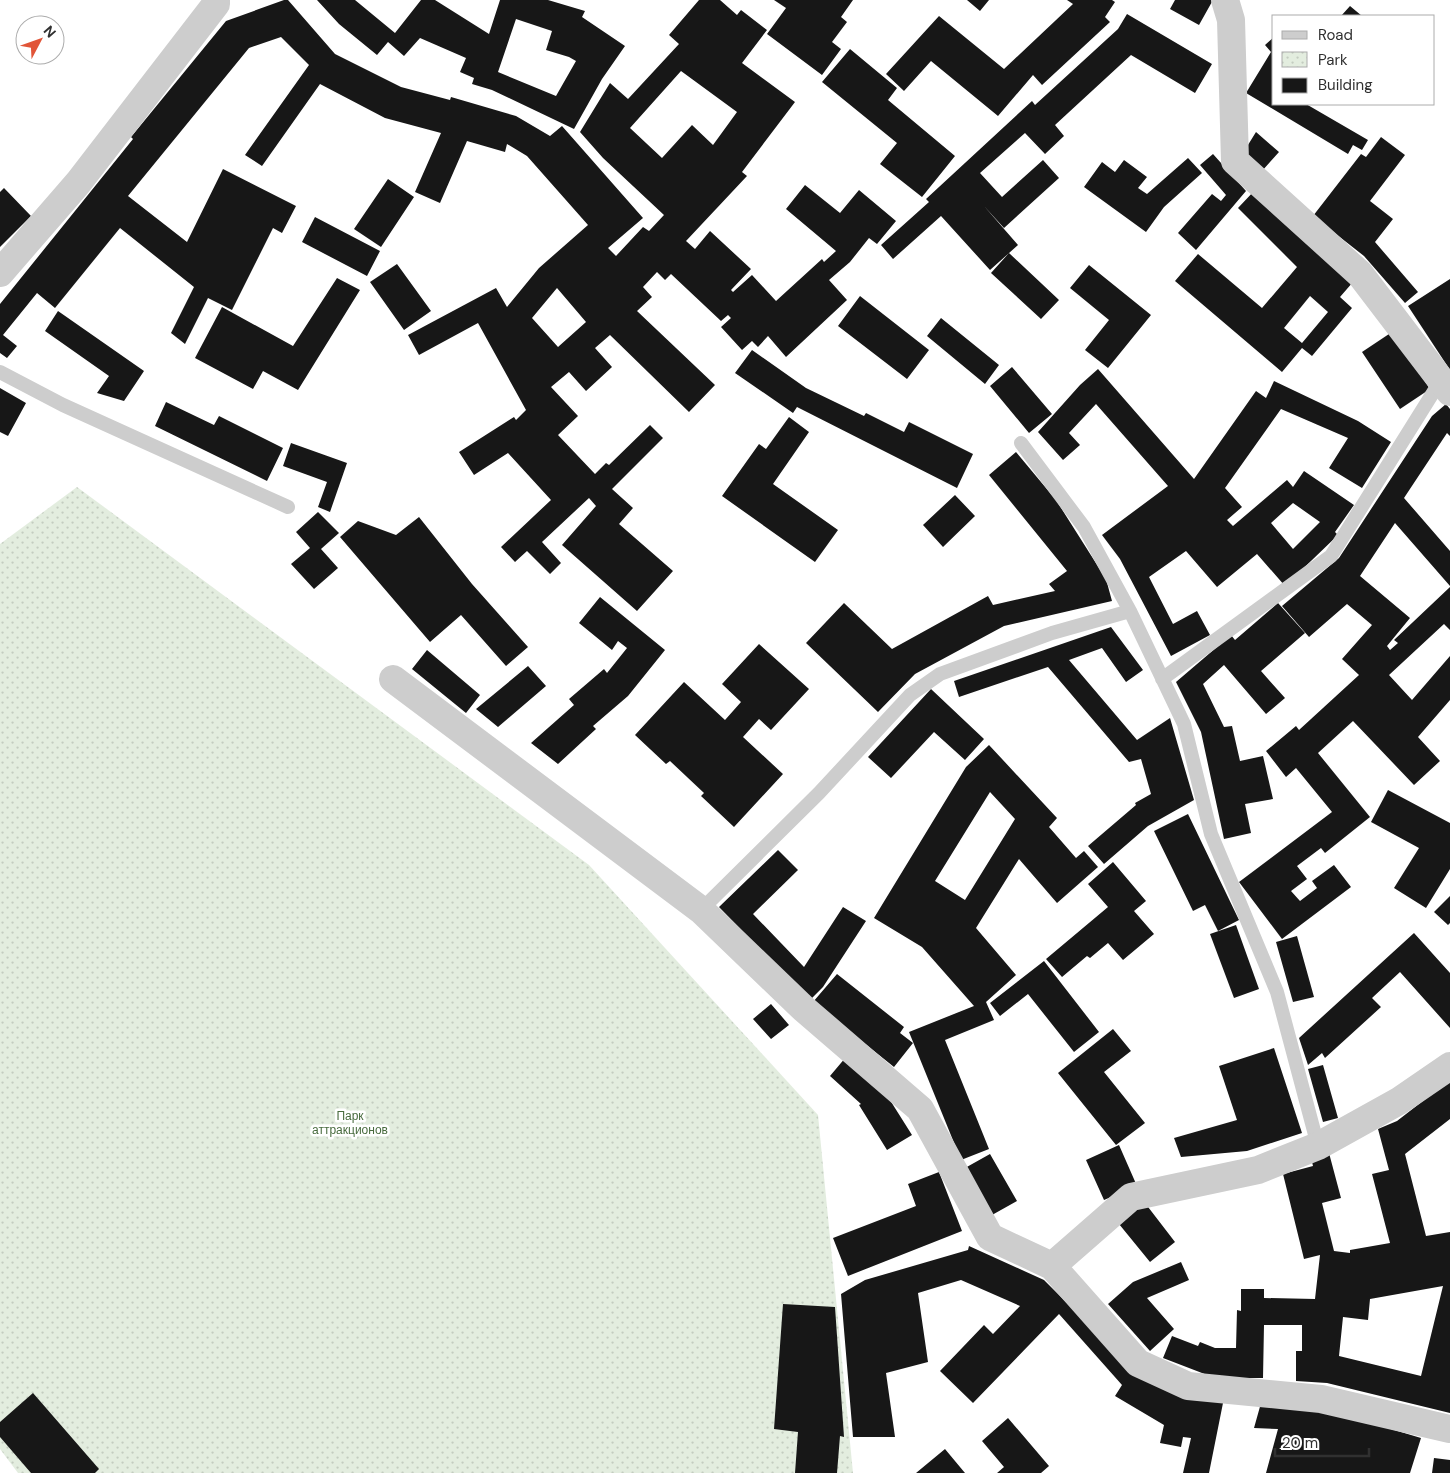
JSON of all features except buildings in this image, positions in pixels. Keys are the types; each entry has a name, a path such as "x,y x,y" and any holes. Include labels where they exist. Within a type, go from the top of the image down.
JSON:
{"street":[{"path":"0,273 78,183 216,4 216,0"},
{"path":"1225,0 1231,20 1235,161 1360,274 1445,386"},
{"path":"393,679 701,910 804,1009 920,1109 990,1237 1052,1266 1138,1363 1188,1386 1320,1399 1450,1429"},
{"path":"1052,1266 1131,1197 1258,1170 1318,1146 1399,1102 1450,1066"}],"lane":[{"path":"0,372 63,405 288,507"},
{"path":"1162,679 1331,556 1445,386"},
{"path":"1021,443 1084,527 1130,611 1184,724 1211,834 1277,992 1318,1146"},
{"path":"701,910 819,793 910,695 940,674 1052,633 1130,611"}],"green space":[{"name":"Парк аттракционов","path":"77,487 589,865 818,1115 853,1473 18,1473 0,1449 0,544"}]}
